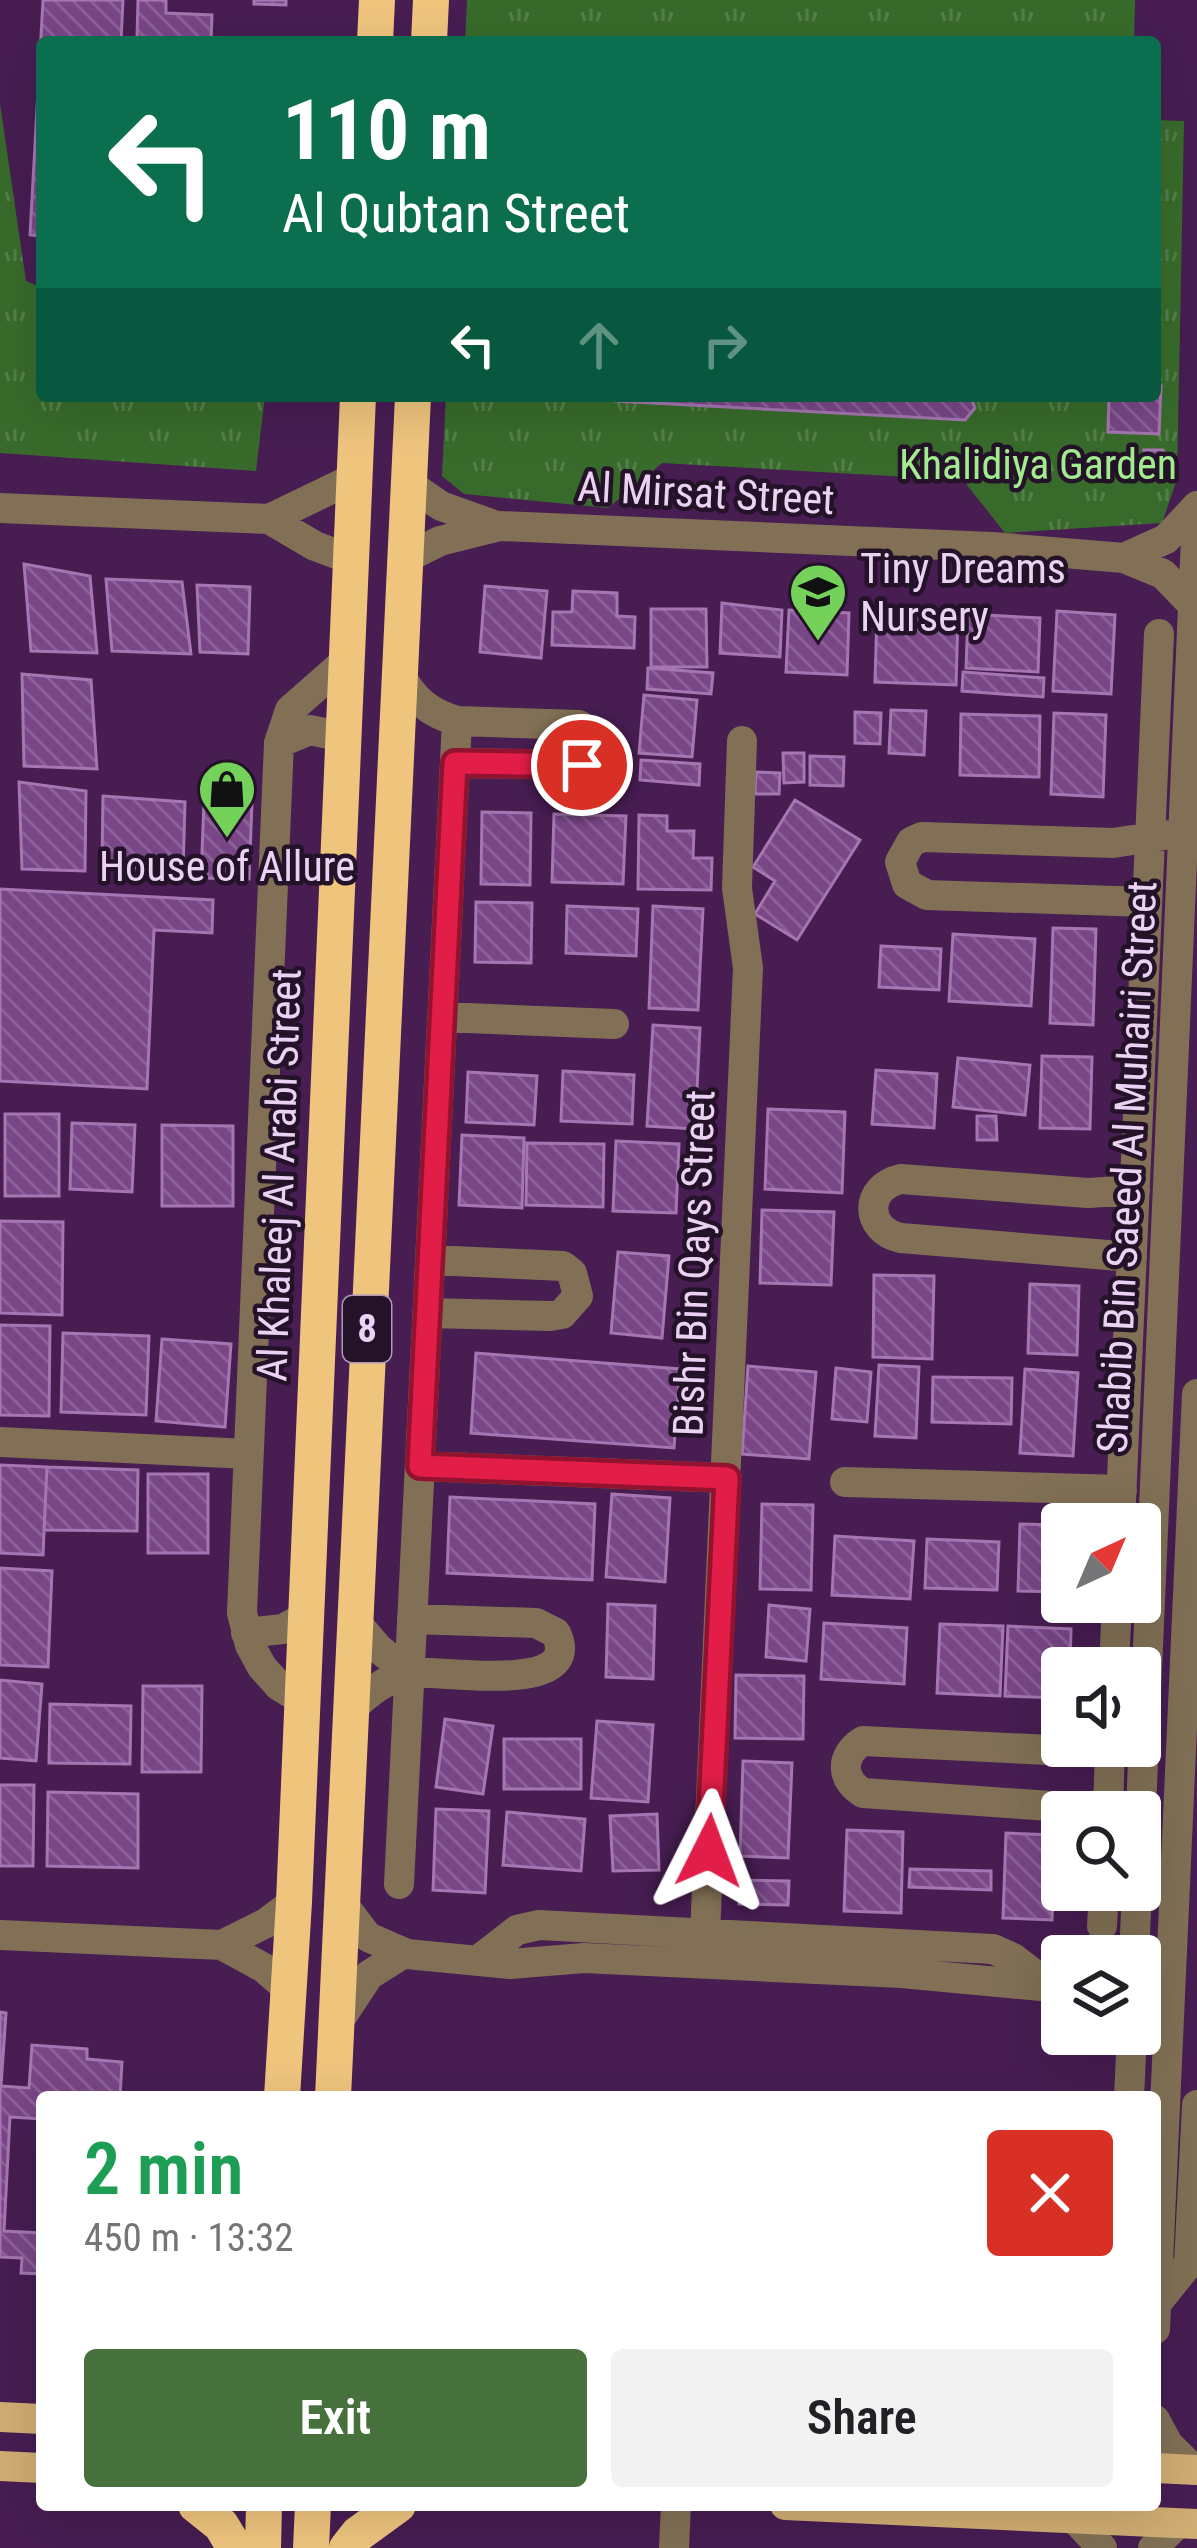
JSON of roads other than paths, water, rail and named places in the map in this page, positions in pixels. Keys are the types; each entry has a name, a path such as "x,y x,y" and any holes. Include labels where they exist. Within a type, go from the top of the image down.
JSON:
{"highway":[{"path":"375,36 377,0"},
{"path":"429,36 431,0"},
{"name":"Al Khaleej Al Arabi Street","path":"282,2091 358,402"},
{"name":"8","path":"333,2091 413,402"},
{"path":"204,2511 221,2525 236,2548"},
{"path":"263,2548 264,2511"},
{"path":"311,2548 313,2511"},
{"path":"347,2548 390,2511"}],"main road":[{"path":"0,2417 36,2419"},
{"path":"0,2466 36,2468"},
{"path":"1161,2468 1196,2470"},
{"path":"918,2511 1187,2524"}],"street":[{"path":"269,520 353,478"},
{"name":"Al Mirsat Street","path":"409,484 441,506 500,526 1124,557 1163,574 1193,605"},
{"path":"1124,557 1166,539 1197,506"},
{"path":"0,508 269,520 350,559"},
{"name":"Shabib Bin Saeed Al Muhairi Street","path":"1141,1791 1160,1354 1185,1086 1183,836 1197,515"},
{"name":"Al Mirsat Street","path":"404,559 440,541 500,526"},
{"path":"1121,1503 1159,634"},
{"path":"302,1700 279,1686 251,1644 242,1603 248,1454 279,743 290,710 346,660"},
{"path":"399,673 456,740 399,1884"},
{"path":"279,743 310,730 343,737"},
{"path":"394,755 422,735 456,740"},
{"name":"Bishr Bin Qays Street","path":"705,1934 748,968 737,888 742,741"},
{"path":"1150,836 1183,836"},
{"name":"Shabib Bin Saeed Al Muhairi Street","path":"1148,902 927,895 907,884 900,862 911,842 922,837 1113,843 1150,836"},
{"path":"442,1017 614,1024"},
{"name":"Shabib Bin Saeed Al Muhairi Street","path":"1132,1257 901,1238 878,1227 872,1202 888,1182 901,1179 1088,1193 1135,1190"},
{"path":"428,1313 550,1316 562,1314 578,1296 572,1273 562,1266 430,1260"},
{"path":"1128,1354 1160,1354"},
{"name":"Shabib Bin Saeed Al Muhairi Street","path":"1161,2318 1176,2290 1187,1854 1180,1770 1197,1394"},
{"path":"0,1442 248,1454"},
{"path":"420,1466 727,1478"},
{"name":"Shabib Bin Saeed Al Muhairi Street","path":"845,1482 1122,1490"},
{"path":"251,1644 305,1617"},
{"path":"353,1619 379,1649 410,1673"},
{"path":"350,1711 376,1688 410,1673 536,1674 547,1671 560,1654 556,1633 536,1623 412,1619"},
{"path":"1041,1750 863,1741 847,1756 844,1767 847,1778 862,1793 1041,1805"},
{"path":"1142,1770 1180,1770"},
{"path":"222,1945 266,1923 294,1902"},
{"path":"342,1903 368,1937 404,1953 521,1964 593,1959 1015,1974 1041,1983"},
{"path":"1102,1926 1103,1911"},
{"path":"521,1964 514,1948 524,1927"},
{"path":"477,1961 524,1927 993,1949 1015,1974"},
{"path":"0,1935 222,1945 250,1959 290,1990"},
{"path":"338,2022 369,1975 404,1953"},
{"path":"1129,2091 1131,2055"},
{"path":"1176,2290 1189,2263 1197,2105"},
{"path":"1161,2431 1196,2470"},
{"path":"674,2548 676,2511"},
{"path":"1074,2518 1102,2548"},
{"path":"1153,2548 1187,2524"}],"place":[{"name":"Tiny Dreams Nursery","path":"818,643"},
{"name":"House of Allure","path":"227,840"}],"park label":[{"name":"Khalidiya Garden","path":"1038,464"}]}
